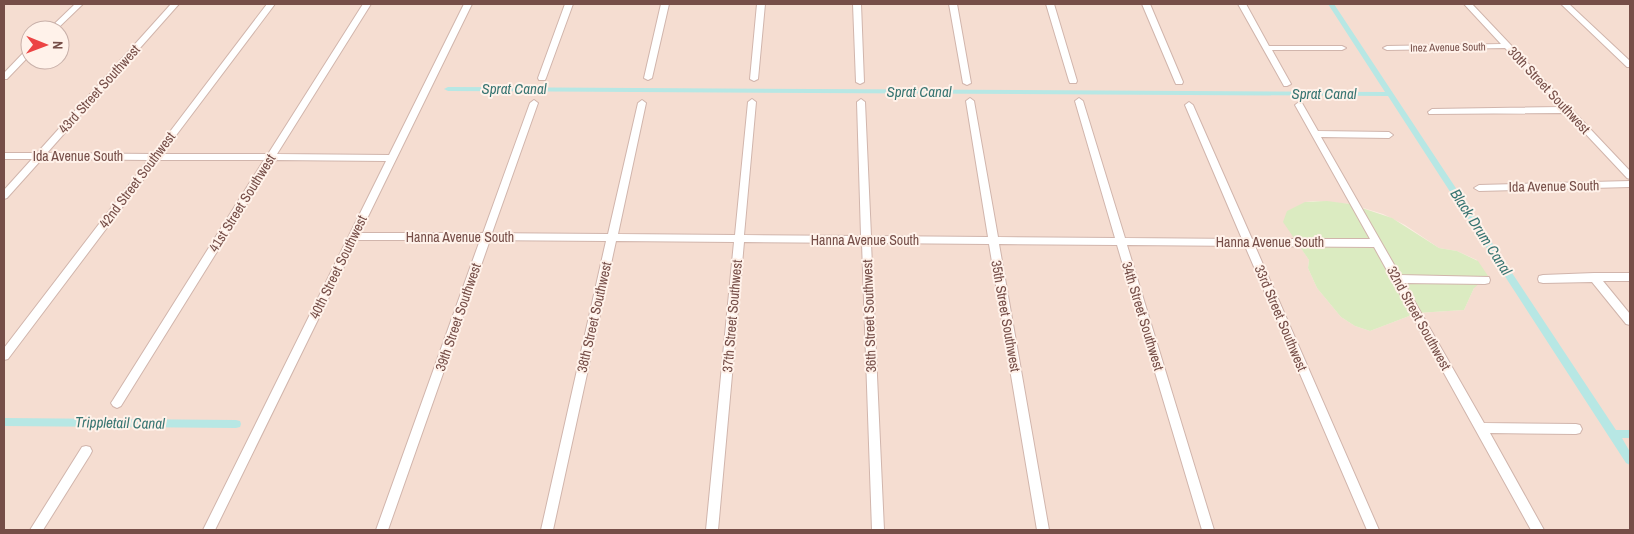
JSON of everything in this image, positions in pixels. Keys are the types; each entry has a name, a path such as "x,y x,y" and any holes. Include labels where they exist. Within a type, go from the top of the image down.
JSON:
{"street":[{"path":"62,20 79,4"},
{"name":"43rd Street Southwest","path":"4,196 175,4"},
{"name":"42nd Street Southwest","path":"4,356 271,4"},
{"name":"41st Street Southwest","path":"117,403 367,4"},
{"name":"40th Street Southwest","path":"209,530 468,4"},
{"path":"542,78 569,4"},
{"path":"648,78 665,4"},
{"path":"754,79 761,4"},
{"path":"857,4 860,82"},
{"path":"953,4 967,83"},
{"path":"1050,4 1073,82"},
{"path":"1146,4 1179,82"},
{"path":"1242,4 1287,84"},
{"name":"30th Street Southwest","path":"1468,4 1630,176"},
{"path":"1565,4 1630,65"},
{"name":"Inez Avenue South","path":"1388,48 1508,46"},
{"path":"1267,48 1342,48"},
{"path":"4,77 20,61"},
{"name":"35th Street Southwest","path":"970,101 1043,530"},
{"name":"34th Street Southwest","path":"1079,101 1208,530"},
{"name":"37th Street Southwest","path":"712,530 752,102"},
{"name":"36th Street Southwest","path":"861,102 878,530"},
{"name":"39th Street Southwest","path":"382,530 534,103"},
{"name":"38th Street Southwest","path":"547,530 642,103"},
{"name":"33rd Street Southwest","path":"1190,105 1373,530"},
{"name":"32nd Street Southwest","path":"1299,105 1538,530"},
{"path":"1432,112 1568,110"},
{"path":"1316,134 1389,135"},
{"name":"Ida Avenue South","path":"4,156 392,158"},
{"path":"1616,161 1630,161"},
{"name":"Ida Avenue South","path":"1478,188 1630,184"},
{"name":"Hanna Avenue South","path":"354,236 1376,243"},
{"path":"1542,279 1630,276"},
{"path":"1594,277 1630,321"},
{"path":"1397,279 1485,280"},
{"path":"1481,428 1576,429"},
{"path":"36,530 86,451"}],"shaded area":[{"path":"4,4 1630,4 1630,530 4,530","holes":["1305,202 1350,204 1383,214 1405,225 1439,248 1457,251 1477,260 1474,288 1464,310 1417,313 1370,331 1355,326 1341,317 1317,288 1308,268 1309,260 1297,242"]}],"green space":[{"path":"1327,201 1350,204 1392,218 1439,248 1457,251 1478,261 1488,276 1474,288 1464,310 1417,313 1370,331 1355,326 1341,317 1317,288 1308,268 1309,260 1283,222 1287,211 1305,202"}],"waterway":[{"name":"Black Drum Canal","path":"1331,4 1630,460"},
{"name":"Sprat Canal","path":"448,89 1390,94"},
{"name":"Trippletail Canal","path":"4,422 236,424"},
{"path":"1613,434 1630,434"}]}
